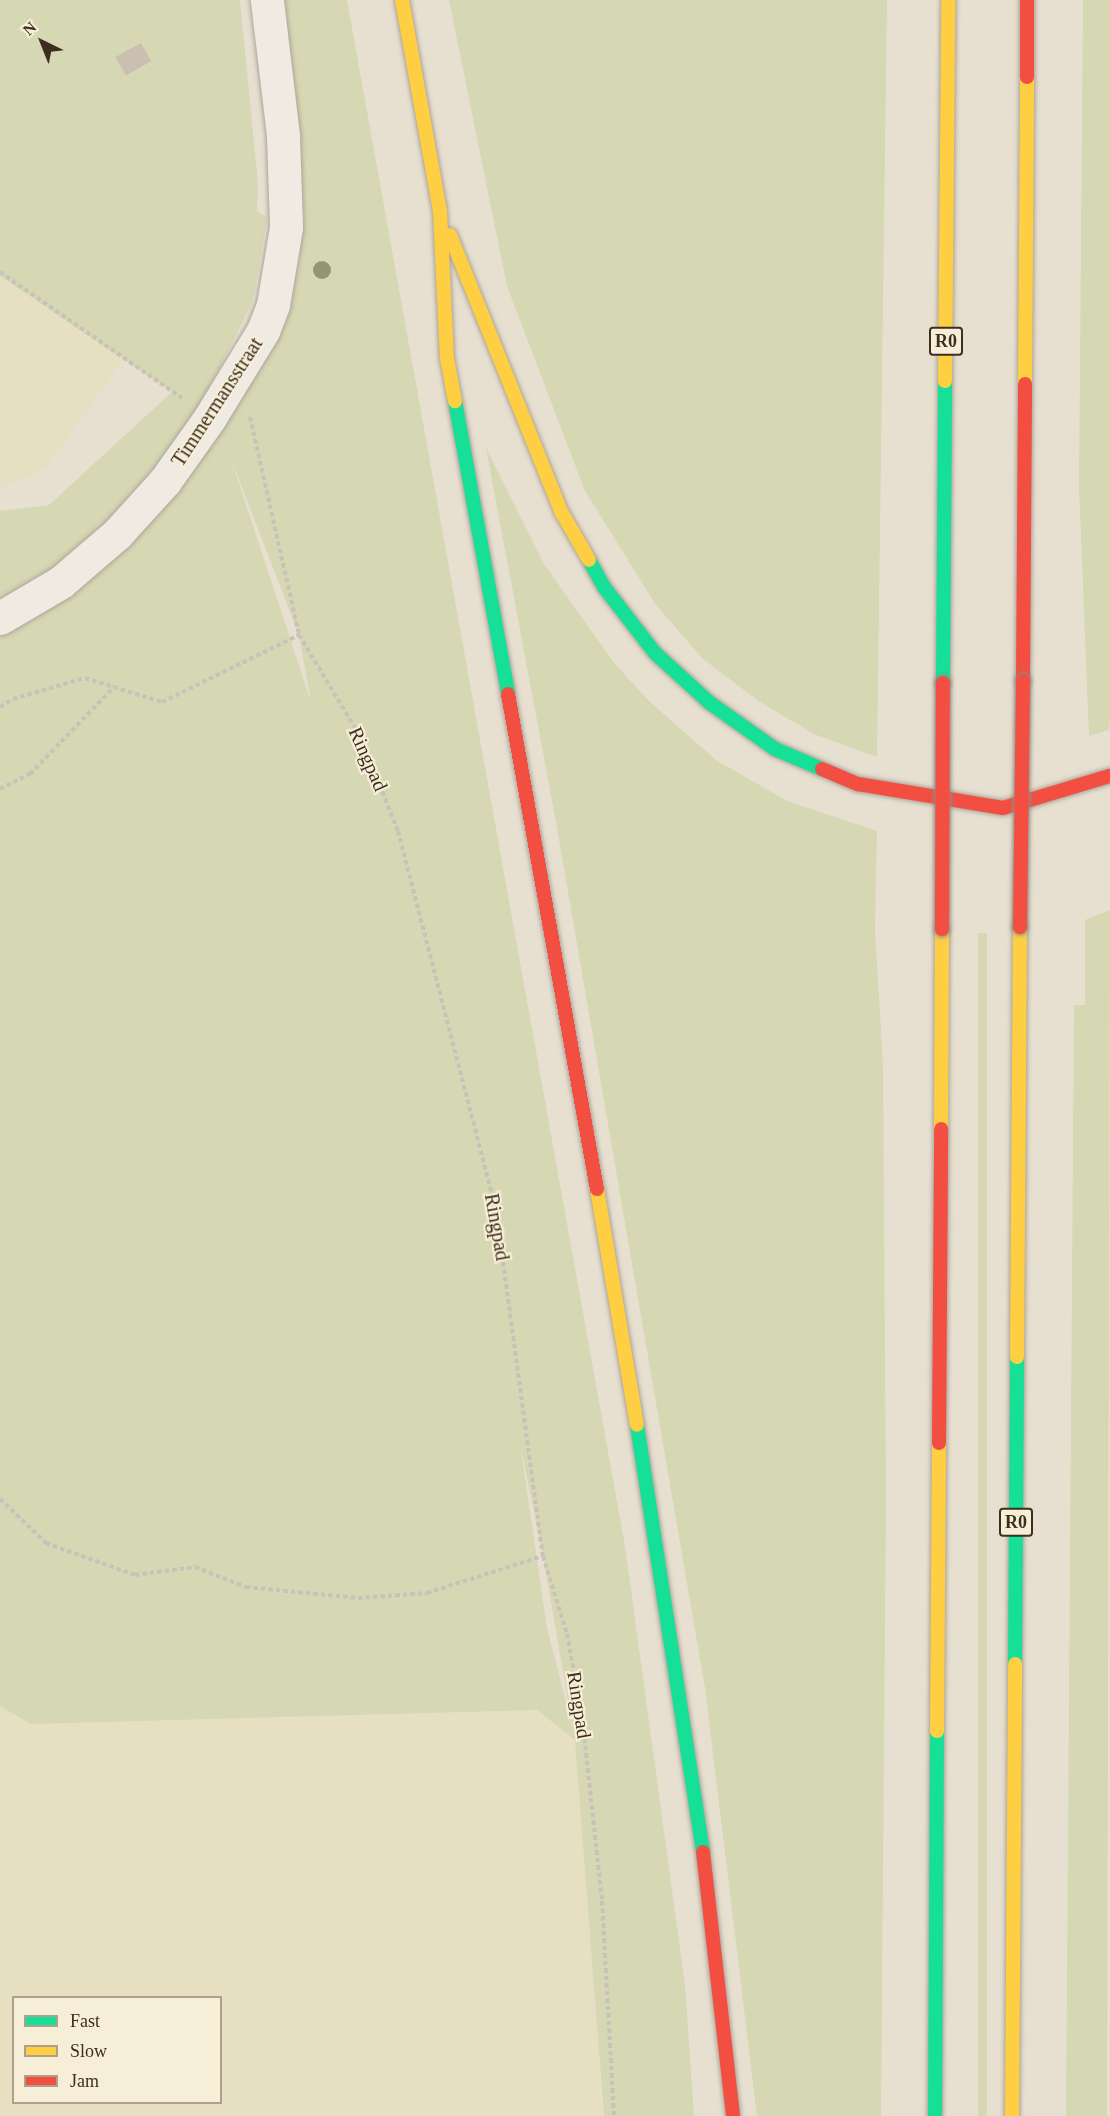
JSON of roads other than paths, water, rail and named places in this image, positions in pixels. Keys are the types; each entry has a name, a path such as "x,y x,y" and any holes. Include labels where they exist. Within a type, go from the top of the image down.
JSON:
{"highway":[{"path":"402,0 440,211 447,358 626,1352 697,1799 733,2116"},
{"name":"R0","path":"935,2116 948,0"},
{"name":"R0","path":"1012,2116 1027,0"},
{"path":"440,211 562,513 619,606 655,653 710,703 775,749 858,784 1003,808 1110,776"}],"street":[{"name":"Timmermansstraat","path":"0,618 61,582 117,534 165,481 209,419 263,331 273,305 286,226 283,135 267,0"}]}
